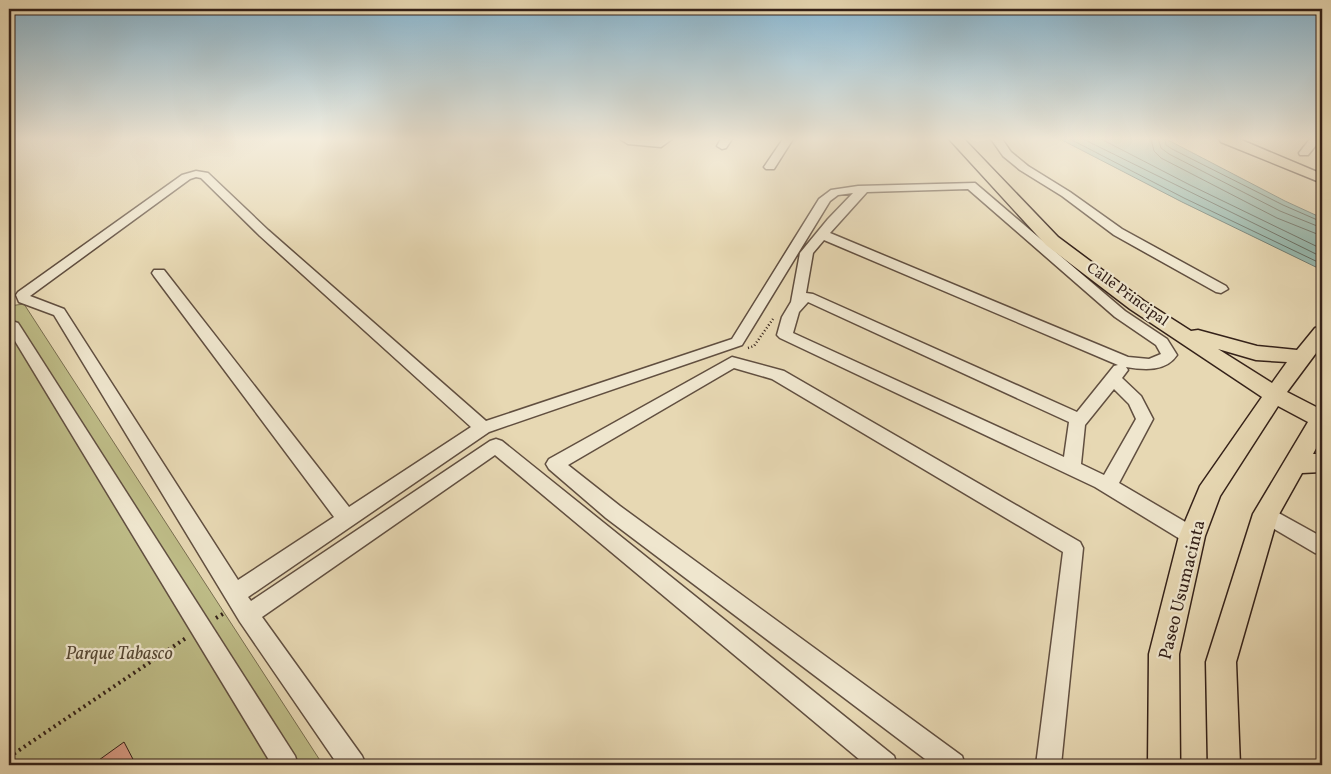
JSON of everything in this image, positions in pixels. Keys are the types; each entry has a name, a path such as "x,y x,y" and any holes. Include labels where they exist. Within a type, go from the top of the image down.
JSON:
{"main road":[{"name":"Calle Principal","path":"990,175 1052,240 1137,305 1275,395 1322,420"},
{"path":"1310,175 1322,181"},
{"path":"1174,329 1256,353 1302,357"},
{"name":"Paseo Usumacinta","path":"1164,765 1164,654 1192,536 1209,493 1275,395 1322,332"},
{"path":"1224,765 1221,662 1266,514 1322,420"},
{"path":"1295,464 1322,463"}],"street":[{"path":"192,175 186,177 23,295 24,299 59,312 248,615 353,765"},
{"path":"204,175 271,239 483,428"},
{"path":"235,594 483,428 737,342 825,199 835,192 864,189 971,185 1120,314 1162,342 1170,355 1162,362 1146,365 1125,362 822,234"},
{"path":"864,189 807,253 797,301 788,318 785,334 1108,485 1192,536"},
{"path":"159,273 347,519"},
{"path":"797,301 808,297 1080,420"},
{"path":"9,325 13,326 286,765"},
{"path":"953,765 613,512 555,464 732,362 778,375 1073,548 1049,765"},
{"path":"1072,468 1077,424 1114,379 1125,362"},
{"path":"1108,485 1145,419 1135,400 1114,379"},
{"path":"248,615 496,446 885,765"},
{"path":"594,528 613,512"},
{"path":"1266,514 1322,547"}],"lane":[{"path":"1036,175 1066,194 1118,232 1221,290"}],"green space":[{"name":"Parque Tabasco","path":"24,304 323,765 9,765 9,306"}],"water":[{"path":"1130,175 1235,175 1322,218 1322,270"}],"building":[{"path":"124,742 136,765 92,765"}]}
